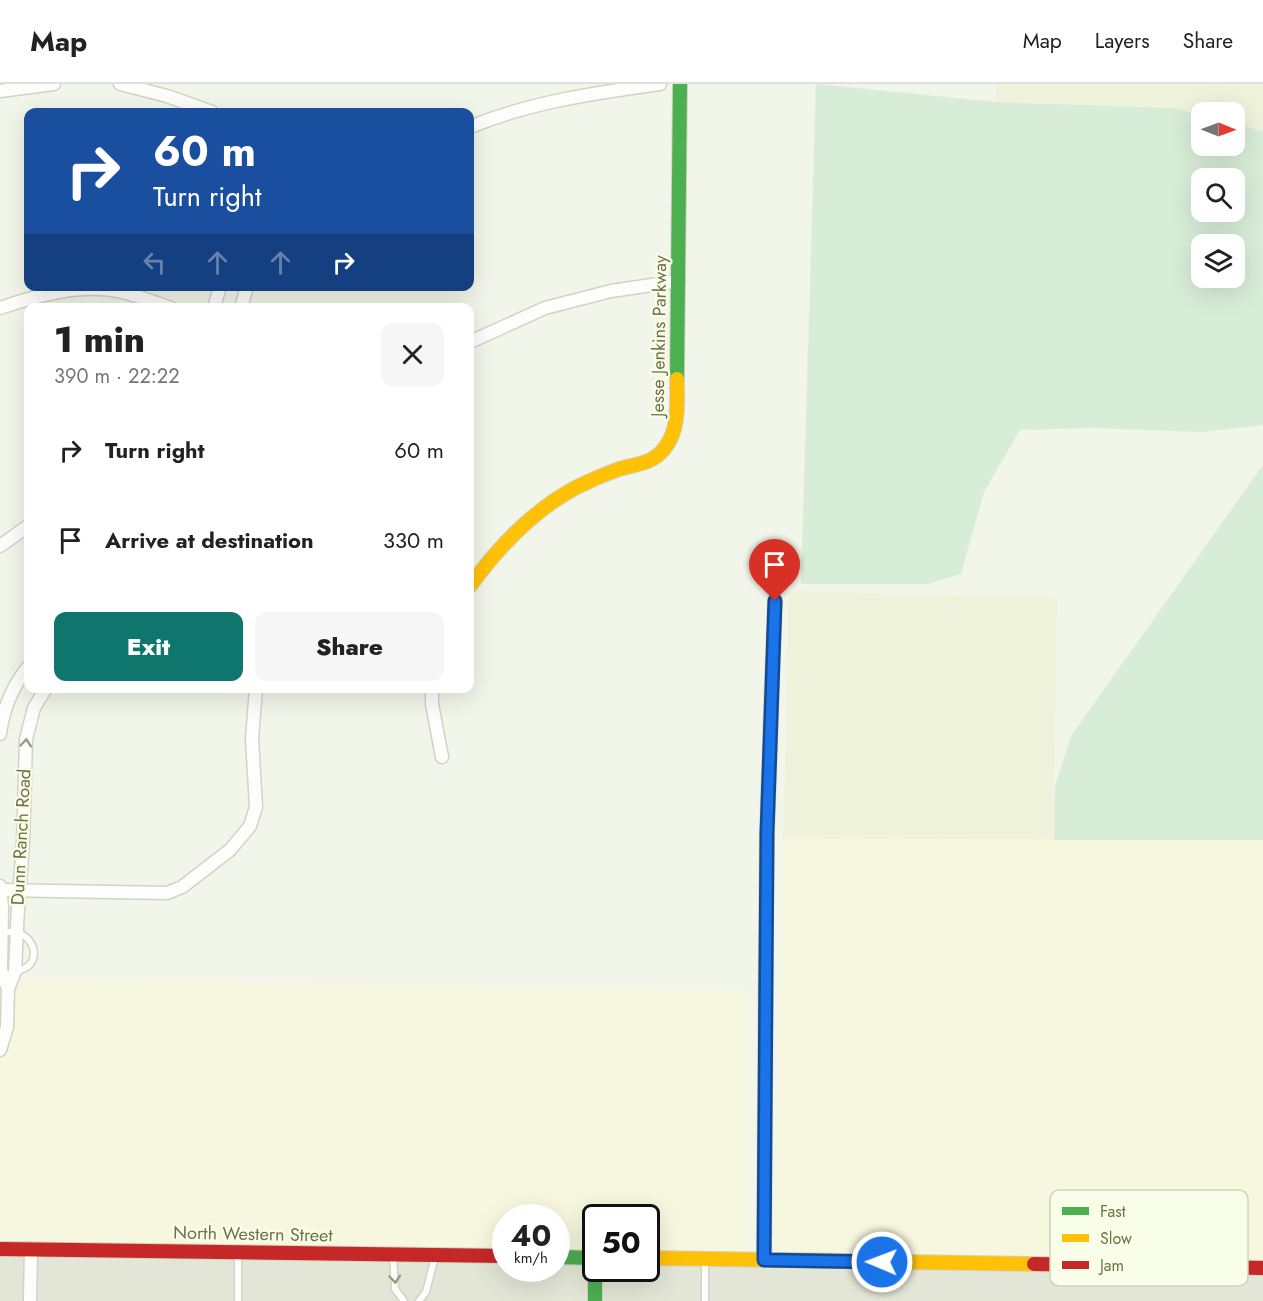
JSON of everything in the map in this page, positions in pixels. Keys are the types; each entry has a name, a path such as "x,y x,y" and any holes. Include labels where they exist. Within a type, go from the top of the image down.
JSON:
{"street":[{"path":"0,91 54,84"},
{"path":"120,84 175,98 201,108"},
{"path":"474,125 532,105 660,84"},
{"name":"Jesse Jenkins Parkway","path":"474,581 498,548 537,512 573,488 615,471 648,463 662,453 674,435 679,281 680,84"},
{"path":"474,340 544,308 611,291 679,281"},
{"path":"0,308 65,291"},
{"path":"118,291 155,303"},
{"path":"0,546 24,529"},
{"path":"764,1260 767,833 775,601"},
{"path":"0,734 8,701 24,673"},
{"name":"Dunn Ranch Road","path":"0,1050 7,1027 8,989 15,971 23,844 26,739 34,708 43,693"},
{"path":"0,889 167,893 182,887 230,850 250,826 256,807 252,739 256,693"},
{"path":"432,693 442,758"},
{"name":"Dunn Ranch Road","path":"0,889 0,969 8,989"},
{"name":"North Western Street","path":"0,1249 492,1256"},
{"path":"30,1301 31,1249"},
{"path":"660,1258 1050,1265"},
{"path":"1248,1268 1263,1268"},
{"path":"595,1282 595,1301"}],"lane":[{"path":"0,969 15,971 25,969 34,952 31,941 24,935 17,932 1,933"},
{"path":"237,1301 238,1252"},
{"path":"393,1254 395,1289 404,1301"},
{"path":"419,1301 426,1292 436,1255"},
{"path":"705,1259 705,1301"}],"shaded area":[{"path":"816,84 996,102 1171,108 1191,112 1191,156 1245,156 1245,126 1263,132 1263,425 1202,432 1091,428 1020,430 984,492 961,574 928,584 801,584"},
{"path":"996,84 1263,84 1263,132 1245,126 1245,102 1191,102 1191,112 1171,108 996,102"},
{"path":"1263,465 1263,840 1054,840 1055,786 1071,736"},
{"path":"789,591 1057,597 1054,840 783,839"},
{"path":"783,839 1263,840 1263,1268 1248,1268 1248,1190 1050,1190 1050,1265 775,1260"},
{"path":"42,979 746,991 746,1260 660,1258 660,1204 582,1204 582,1258 570,1257 570,1204 492,1204 492,1256 0,1249 0,986 8,989"},
{"path":"0,1249 492,1256 492,1282 570,1282 570,1257 582,1258 582,1282 660,1282 660,1258 1050,1265 1050,1286 1248,1286 1248,1268 1263,1268 1263,1301 0,1301"}],"traffic: fast":[{"path":"677,379 680,84"},
{"path":"764,1260 766,929"},
{"path":"570,1257 582,1258"},
{"path":"595,1282 595,1301"}],"traffic: slow":[{"path":"474,581 518,530 561,496 619,469 649,461 659,454 669,441 675,425 677,379"},
{"path":"766,929 772,681"},
{"path":"660,1258 1034,1264"}],"traffic: jam":[{"path":"772,681 775,601"},
{"path":"0,1249 492,1256"},
{"path":"1034,1264 1050,1264"},
{"path":"1248,1268 1263,1268"}],"route":[{"path":"775,601 767,833 764,1260 882,1262"}]}
